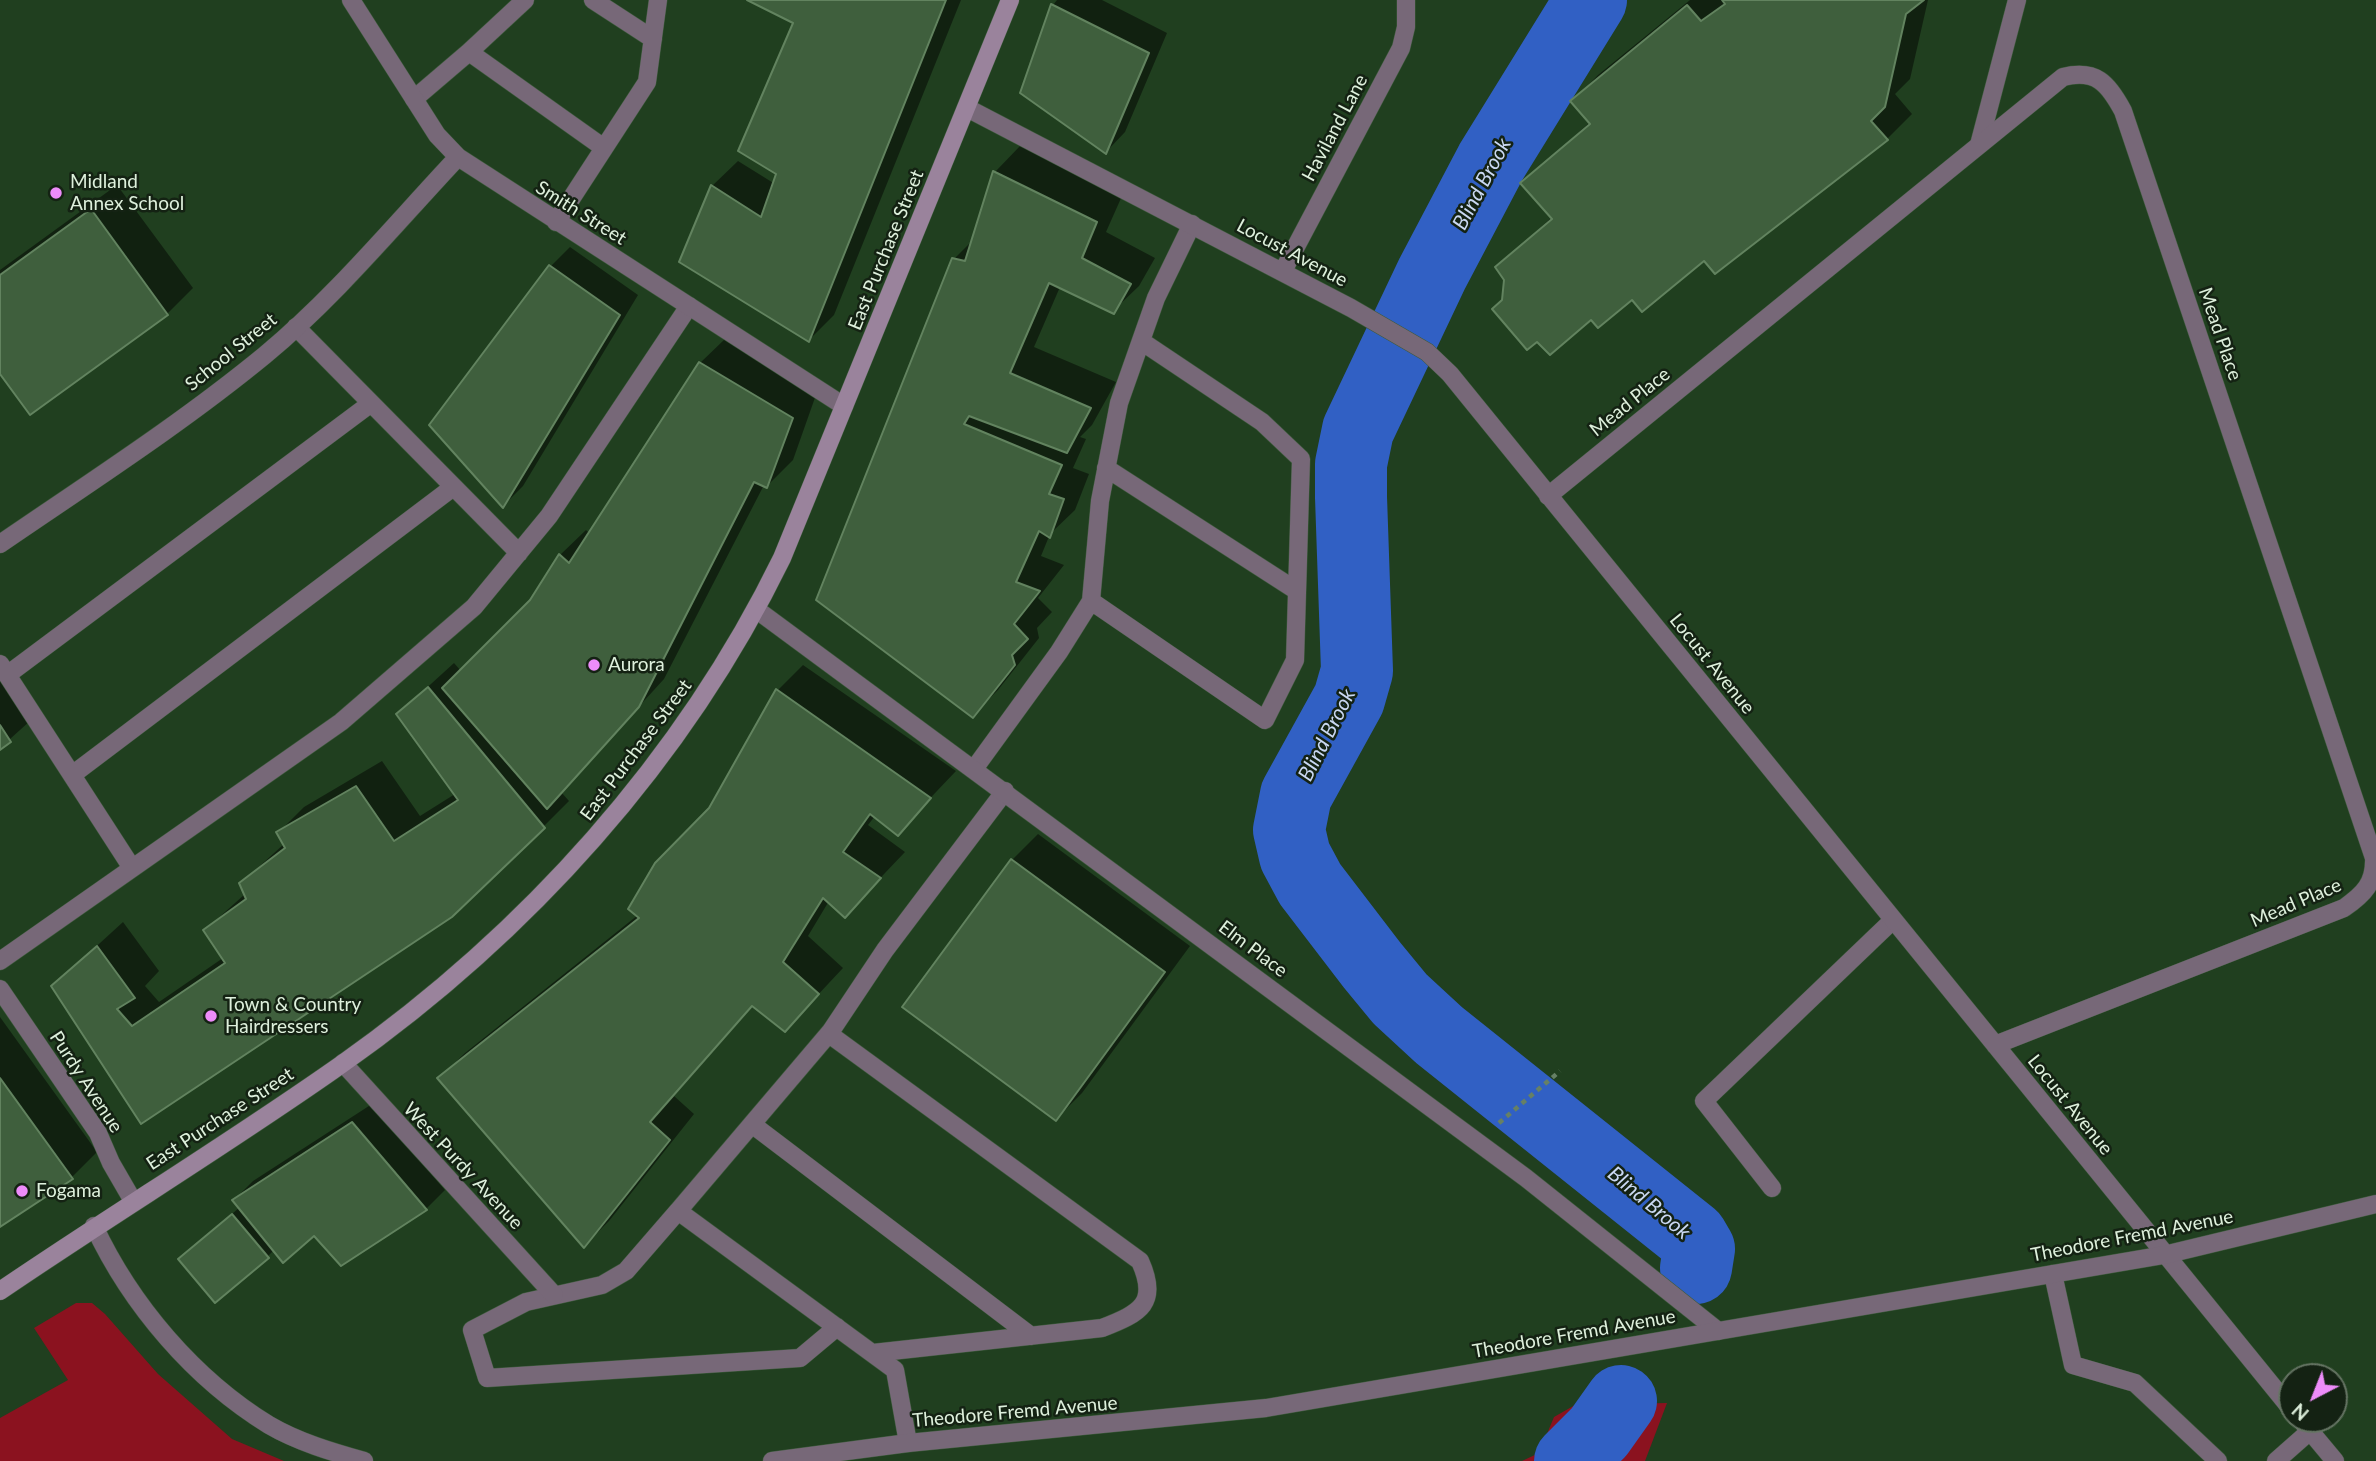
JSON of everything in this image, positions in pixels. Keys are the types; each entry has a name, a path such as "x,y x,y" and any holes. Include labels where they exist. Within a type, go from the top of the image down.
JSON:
{"main road":[{"name":"East Purchase Street","path":"0,1291 343,1063 477,954 537,900 597,836 688,720 757,610 782,558 1010,0"}],"street":[{"name":"Smith Street","path":"351,0 437,135 458,157 844,406"},
{"path":"414,99 525,0"},
{"path":"593,0 653,38"},
{"path":"556,222 647,82 658,0"},
{"name":"Haviland Lane","path":"1283,271 1401,48 1406,27 1406,0"},
{"path":"1979,145 2017,0"},
{"path":"469,52 604,148"},
{"name":"Mead Place","path":"1548,496 2063,77 2081,73 2097,78 2118,101 2374,858 2375,873 2369,887 2344,908 1995,1045"},
{"name":"Locust Avenue","path":"967,108 1351,308 1427,352 1450,374 2278,1393"},
{"name":"School Street","path":"0,544 212,396 296,327 458,157"},
{"path":"974,769 1059,652 1091,600 1100,501 1119,403 1156,298 1192,224"},
{"path":"0,961 341,722 474,607 549,516 689,306"},
{"path":"296,327 519,553"},
{"path":"1091,600 1265,720 1295,660 1301,459 1262,422 1141,341"},
{"path":"132,869 4,670 370,404"},
{"path":"1106,468 1297,591"},
{"path":"72,775 452,488"},
{"name":"Elm Place","path":"757,610 1526,1178 1718,1331"},
{"path":"838,1327 800,1358 487,1378 472,1330 526,1302 602,1285 625,1271 829,1034 885,950 1005,791"},
{"path":"1772,1188 1704,1101 1894,920"},
{"name":"Purdy Avenue","path":"0,989 98,1133 111,1163 133,1201"},
{"path":"829,1034 1140,1261 1150,1283 1145,1303 1126,1319 1102,1328 873,1353"},
{"name":"West Purdy Avenue","path":"343,1063 554,1295"},
{"path":"753,1125 1031,1336"},
{"name":"Theodore Fremd Avenue","path":"772,1461 908,1443 1252,1410 2164,1255 2376,1204"},
{"path":"678,1211 895,1370 908,1443"},
{"path":"94,1226 113,1266 152,1321 233,1399 270,1425 321,1449 364,1461"},
{"path":"2053,1274 2073,1365 2135,1383 2218,1461"},
{"path":"2276,1461 2299,1433"},
{"path":"2312,1433 2335,1461"}],"path":[{"path":"1499,1123 1560,1071"}],"shaded area":[{"path":"76,1303 92,1303 105,1314 158,1374 232,1439 284,1461 0,1461 0,1418 68,1380 34,1328"},
{"path":"1667,1403 1645,1461 1522,1461 1539,1453 1554,1417 1575,1405"}],"building":[{"path":"747,0 946,0 809,342 679,262 711,185 761,217 776,174 738,151 793,23"},
{"path":"1722,0 1924,0 1906,14 1885,107 1871,121 1888,140 1715,274 1704,261 1642,312 1632,300 1598,328 1591,320 1550,355 1537,342 1527,350 1492,309 1502,300 1504,280 1495,267 1552,219 1520,183 1590,124 1570,101 1687,5 1701,21 1725,4"},
{"path":"1051,4 1149,53 1106,154 1020,93"},
{"path":"993,171 1097,222 1082,258 1131,284 1114,314 1049,283 1010,373 1091,408 1067,453 969,416 964,424 1062,465 1049,494 1064,499 1050,538 1039,531 1016,582 1040,591 1014,624 1028,639 1012,655 1015,665 973,718 816,600 952,258 965,261"},
{"path":"91,209 168,315 30,415 0,374 0,275"},
{"path":"549,265 620,315 503,508 429,425"},
{"path":"699,362 793,418 767,488 754,482 639,707 547,809 442,688 530,600 559,554 569,563"},
{"path":"428,687 545,828 452,917 141,1124 51,986 97,946 135,998 117,1009 132,1026 225,963 203,930 246,899 239,883 285,848 276,832 356,786 394,841 458,800 396,714"},
{"path":"776,689 931,798 898,836 870,814 843,852 881,878 845,918 823,898 783,962 819,994 785,1032 752,1006 650,1122 670,1140 584,1248 437,1078 639,918 628,909 655,863 709,808"},
{"path":"0,725 11,742 0,750"},
{"path":"1011,859 1165,972 1056,1121 902,1007"},
{"path":"0,1078 73,1179 0,1227"},
{"path":"352,1122 427,1210 341,1266 314,1236 283,1263 232,1200"},
{"path":"232,1214 269,1258 215,1303 178,1259"}],"waterway":[{"name":"Blind Brook","path":"1591,0 1491,162 1432,274 1358,430 1351,464 1357,671 1349,699 1296,795 1289,830 1295,856 1310,884 1400,999 1439,1035 1692,1237 1699,1249 1696,1268"},
{"name":"Blind Brook","path":"1570,1461 1599,1432 1621,1401"}],"place":[{"name":"Midland Annex School","path":"56,193"},
{"name":"Aurora","path":"594,665"},
{"name":"Town & Country Hairdressers","path":"211,1016"},
{"name":"Fogama","path":"22,1191"}]}
